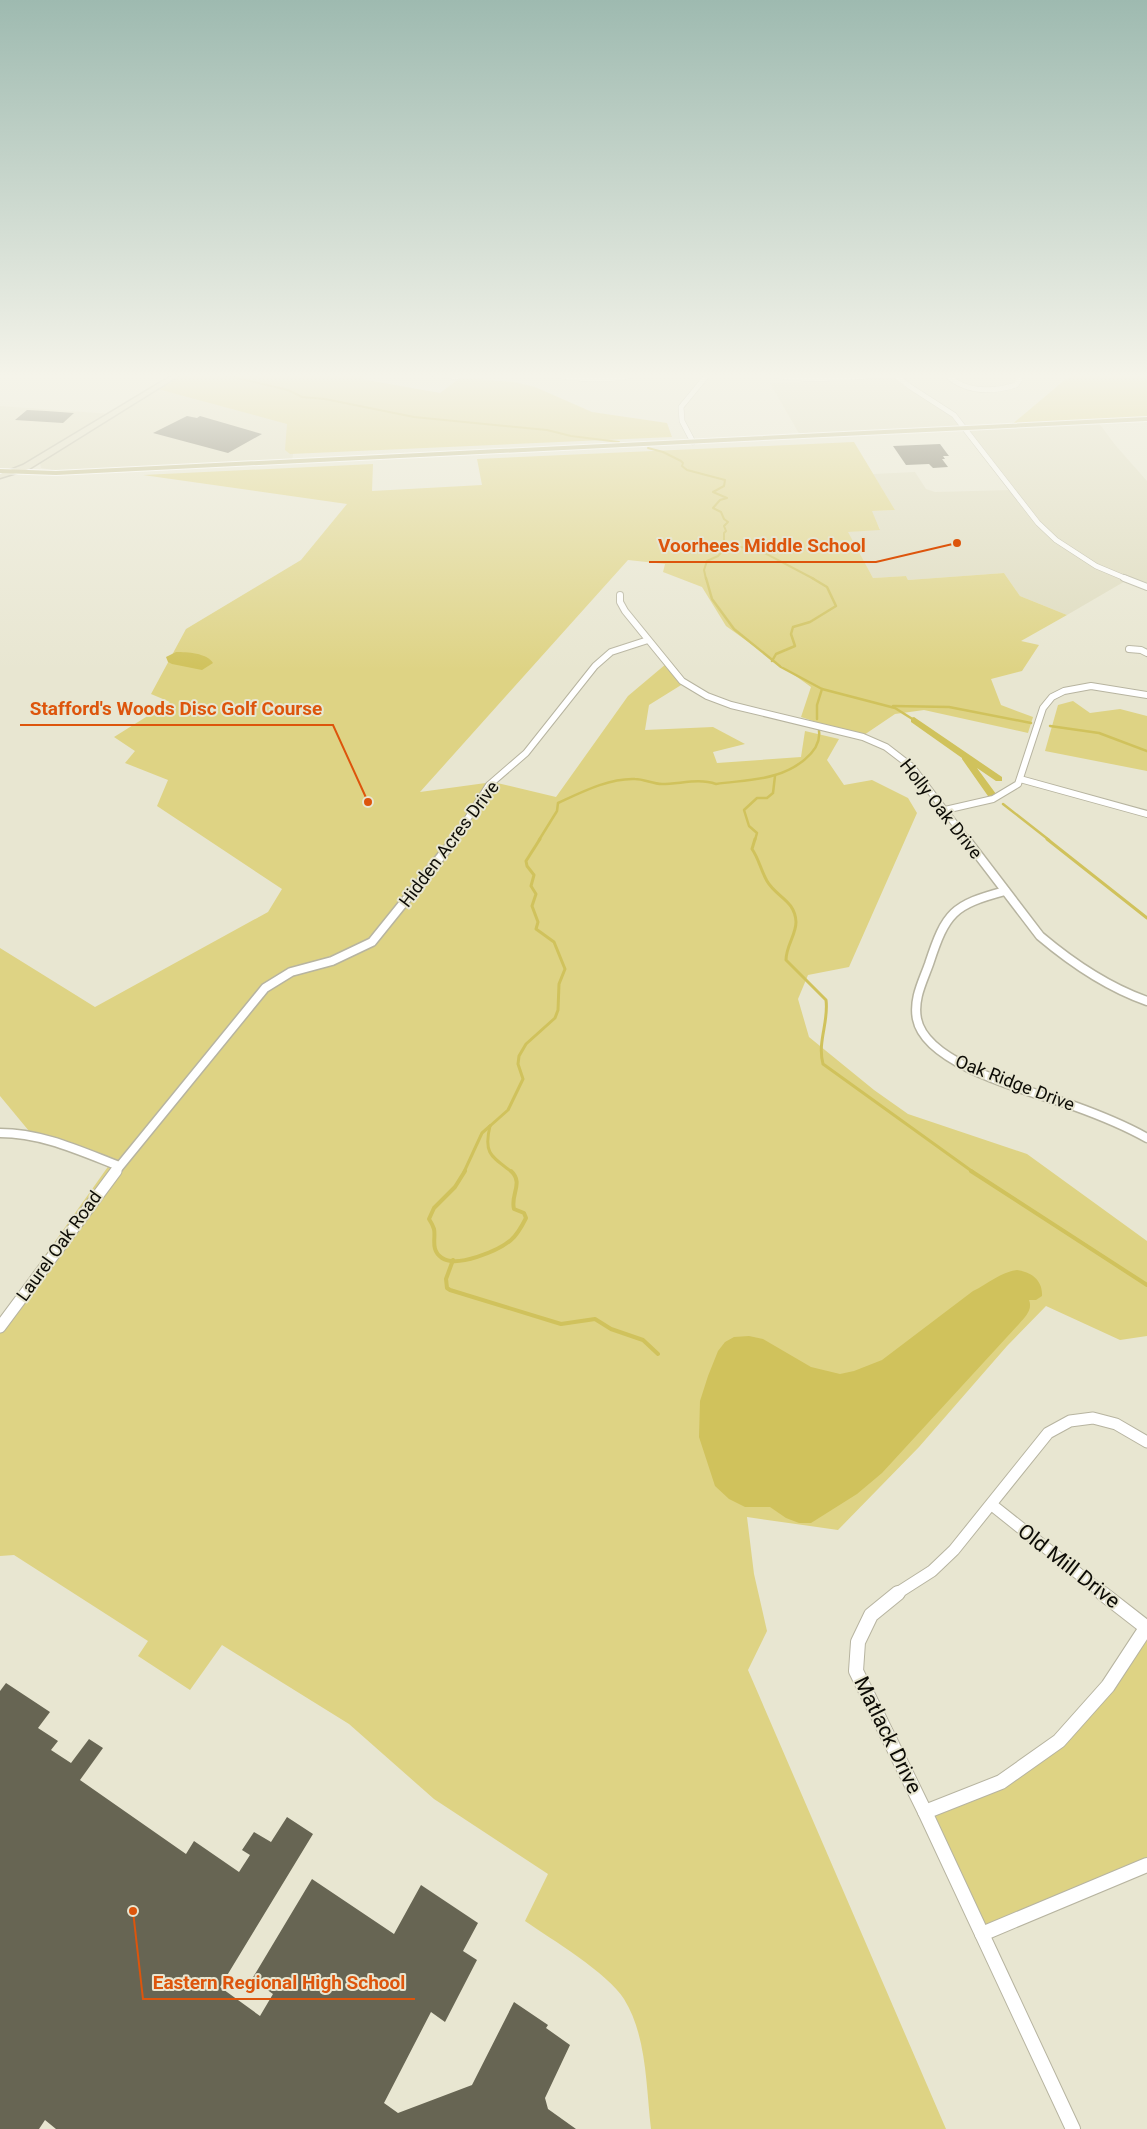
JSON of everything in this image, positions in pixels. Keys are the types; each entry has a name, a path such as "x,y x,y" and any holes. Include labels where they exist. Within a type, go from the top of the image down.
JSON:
{"main road":[{"path":"0,476 13,472"}],"street":[{"path":"999,472 1038,523 1056,540 1096,566 1147,587"},
{"name":"Holly Oak Drive","path":"620,596 620,602 625,611 682,681 707,696 731,705 837,729 886,747 912,767 1004,891 1040,936 1055,949 1102,981 1124,993 1147,1001"},
{"name":"Hidden Acres Drive","path":"120,1166 266,988 291,972 341,958 372,942 407,901 463,829 489,786 526,753 595,666 611,652 648,640"},
{"path":"1128,649 1141,650 1147,653"},
{"path":"945,810 980,804 1009,792 1018,784 1044,708 1048,701 1055,696 1080,687 1108,688 1147,695"},
{"path":"1020,779 1147,814"},
{"name":"Oak Ridge Drive","path":"1004,891 962,905 953,912 944,924 919,991 916,1006 918,1025 925,1038 938,1050 972,1070 1077,1107 1120,1124 1147,1138"},
{"path":"0,1132 17,1132 36,1136 120,1166"},
{"name":"Laurel Oak Road","path":"0,1327 120,1166"},
{"name":"Matlack Drive","path":"1073,2129 856,1671 858,1642 871,1615 891,1597 932,1571 954,1550 1048,1433 1070,1421 1093,1418 1116,1424 1147,1442"},
{"name":"Old Mill Drive","path":"992,1504 1147,1628"},
{"path":"924,1812 1001,1782 1059,1741 1108,1686 1147,1628"},
{"path":"982,1934 1147,1865"}],"shaded area":[{"path":"198,472 373,472 372,491 482,485 480,472 872,472 895,510 872,511 880,530 848,532 873,578 906,576 908,580 1004,573 1020,596 1067,615 1021,641 1039,645 1022,671 991,679 1001,705 1033,717 1028,733 924,710 895,714 861,737 801,717 811,687 726,626 702,587 663,572 665,564 628,560 420,792 493,782 556,797 628,696 666,664 686,682 649,705 645,730 713,727 745,744 713,752 717,763 801,757 805,731 839,739 827,760 844,785 872,780 908,798 917,813 849,967 808,975 798,999 809,1037 874,1090 908,1114 1027,1154 1147,1241 1147,1336 1120,1340 1046,1306 1007,1346 919,1447 838,1530 747,1517 754,1574 767,1631 748,1670 946,2129 651,2129 641,2045 632,2013 624,1999 605,1978 525,1921 548,1874 434,1799 349,1724 222,1645 190,1690 138,1656 148,1641 14,1555 0,1556 0,1319 112,1161 29,1131 0,1096 0,948 95,1007 268,912 282,889 157,806 168,780 125,763 135,751 114,737 170,702 151,694 186,629 301,560 347,504 143,475"},
{"path":"915,472 926,489 935,492 1012,490 999,472 1139,472 1147,481 1147,587 1127,580 1067,615 1020,596 1004,573 908,580 906,576 873,578 847,532 880,529 871,511 895,510 873,474"},
{"path":"176,652 202,655 213,663 202,670 168,662 166,657"},
{"path":"1073,701 1090,713 1120,709 1147,716 1147,771 1045,751 1058,705"},
{"path":"1017,1270 1031,1275 1038,1281 1042,1290 1042,1296 1036,1300 1029,1300 1029,1310 1019,1324 882,1473 857,1494 811,1523 799,1523 786,1518 770,1507 745,1507 729,1499 715,1486 699,1437 700,1401 718,1351 725,1342 734,1337 749,1336 763,1339 811,1367 840,1374 854,1371 882,1360 973,1291 1000,1276"},
{"path":"1147,1628 1147,1865 982,1934 925,1812 1001,1782 1059,1741"}],"building":[{"path":"6,1683 50,1712 38,1728 58,1741 51,1750 71,1763 89,1739 103,1748 80,1780 186,1854 194,1841 239,1872 250,1855 242,1850 254,1832 271,1842 287,1817 313,1834 220,1987 260,2016 273,1994 252,1979 312,1879 394,1934 421,1885 478,1923 463,1951 477,1960 445,2022 431,2012 384,2103 398,2113 472,2085 514,2002 548,2025 546,2028 570,2045 545,2098 548,2109 576,2129 56,2129 45,2120 39,2129 0,2129 0,1691"}],"waterway":[{"path":"696,472 725,480 724,486 713,492 727,498 720,500 713,508 721,512 724,519 728,522 724,526 726,531 724,533 724,542 728,545"},
{"path":"706,579 704,570 707,561 718,556 728,545"},
{"path":"728,545 759,550 814,579"},
{"path":"706,578 712,599 734,629 772,660"},
{"path":"772,660 776,654 795,646 791,634 793,627 810,622 836,606 827,587 812,578"},
{"path":"772,660 781,667 822,689"},
{"path":"817,719 817,705 822,689"},
{"path":"822,689 895,708 914,720"},
{"path":"893,706 949,707 1031,723"},
{"path":"914,720 999,779"},
{"path":"1050,726 1099,733 1147,751"},
{"path":"539,840 557,811 558,803 596,786 625,779 638,779 662,784 696,781 716,784 768,777 782,773 805,759 816,746 819,739 819,731"},
{"path":"966,759 991,794"},
{"path":"755,840 757,833 749,826 744,810 757,798 767,798 773,793 775,776"},
{"path":"1003,804 1049,840"},
{"path":"490,1126 508,1110 523,1079 518,1064 519,1056 526,1044 555,1018 558,1010 559,984 565,969 554,942 536,929 538,922 532,906 536,894 531,886 534,875 527,866 526,861 540,839"},
{"path":"755,839 752,849 765,877 789,904 795,915 796,927 786,960 826,1000 826,1016 821,1048 823,1064 973,1172"},
{"path":"1047,839 1147,918"},
{"path":"464,1172 482,1133 490,1126"},
{"path":"490,1126 488,1143 491,1154 511,1172"},
{"path":"453,1261 438,1255 434,1244 434,1229 429,1219 434,1208 455,1187 465,1171"},
{"path":"971,1171 1147,1285"},
{"path":"453,1261 467,1260 497,1249 518,1233 526,1218 524,1213 514,1209 513,1204 517,1185 515,1176 511,1172"},
{"path":"453,1261 446,1279 447,1288 450,1290 561,1324 595,1319 611,1329 643,1340 658,1354"}],"place":[{"name":"Voorhees Middle School","path":"957,543"},
{"name":"Stafford's Woods Disc Golf Course","path":"368,802"},
{"name":"Eastern Regional High School","path":"133,1911"}]}
